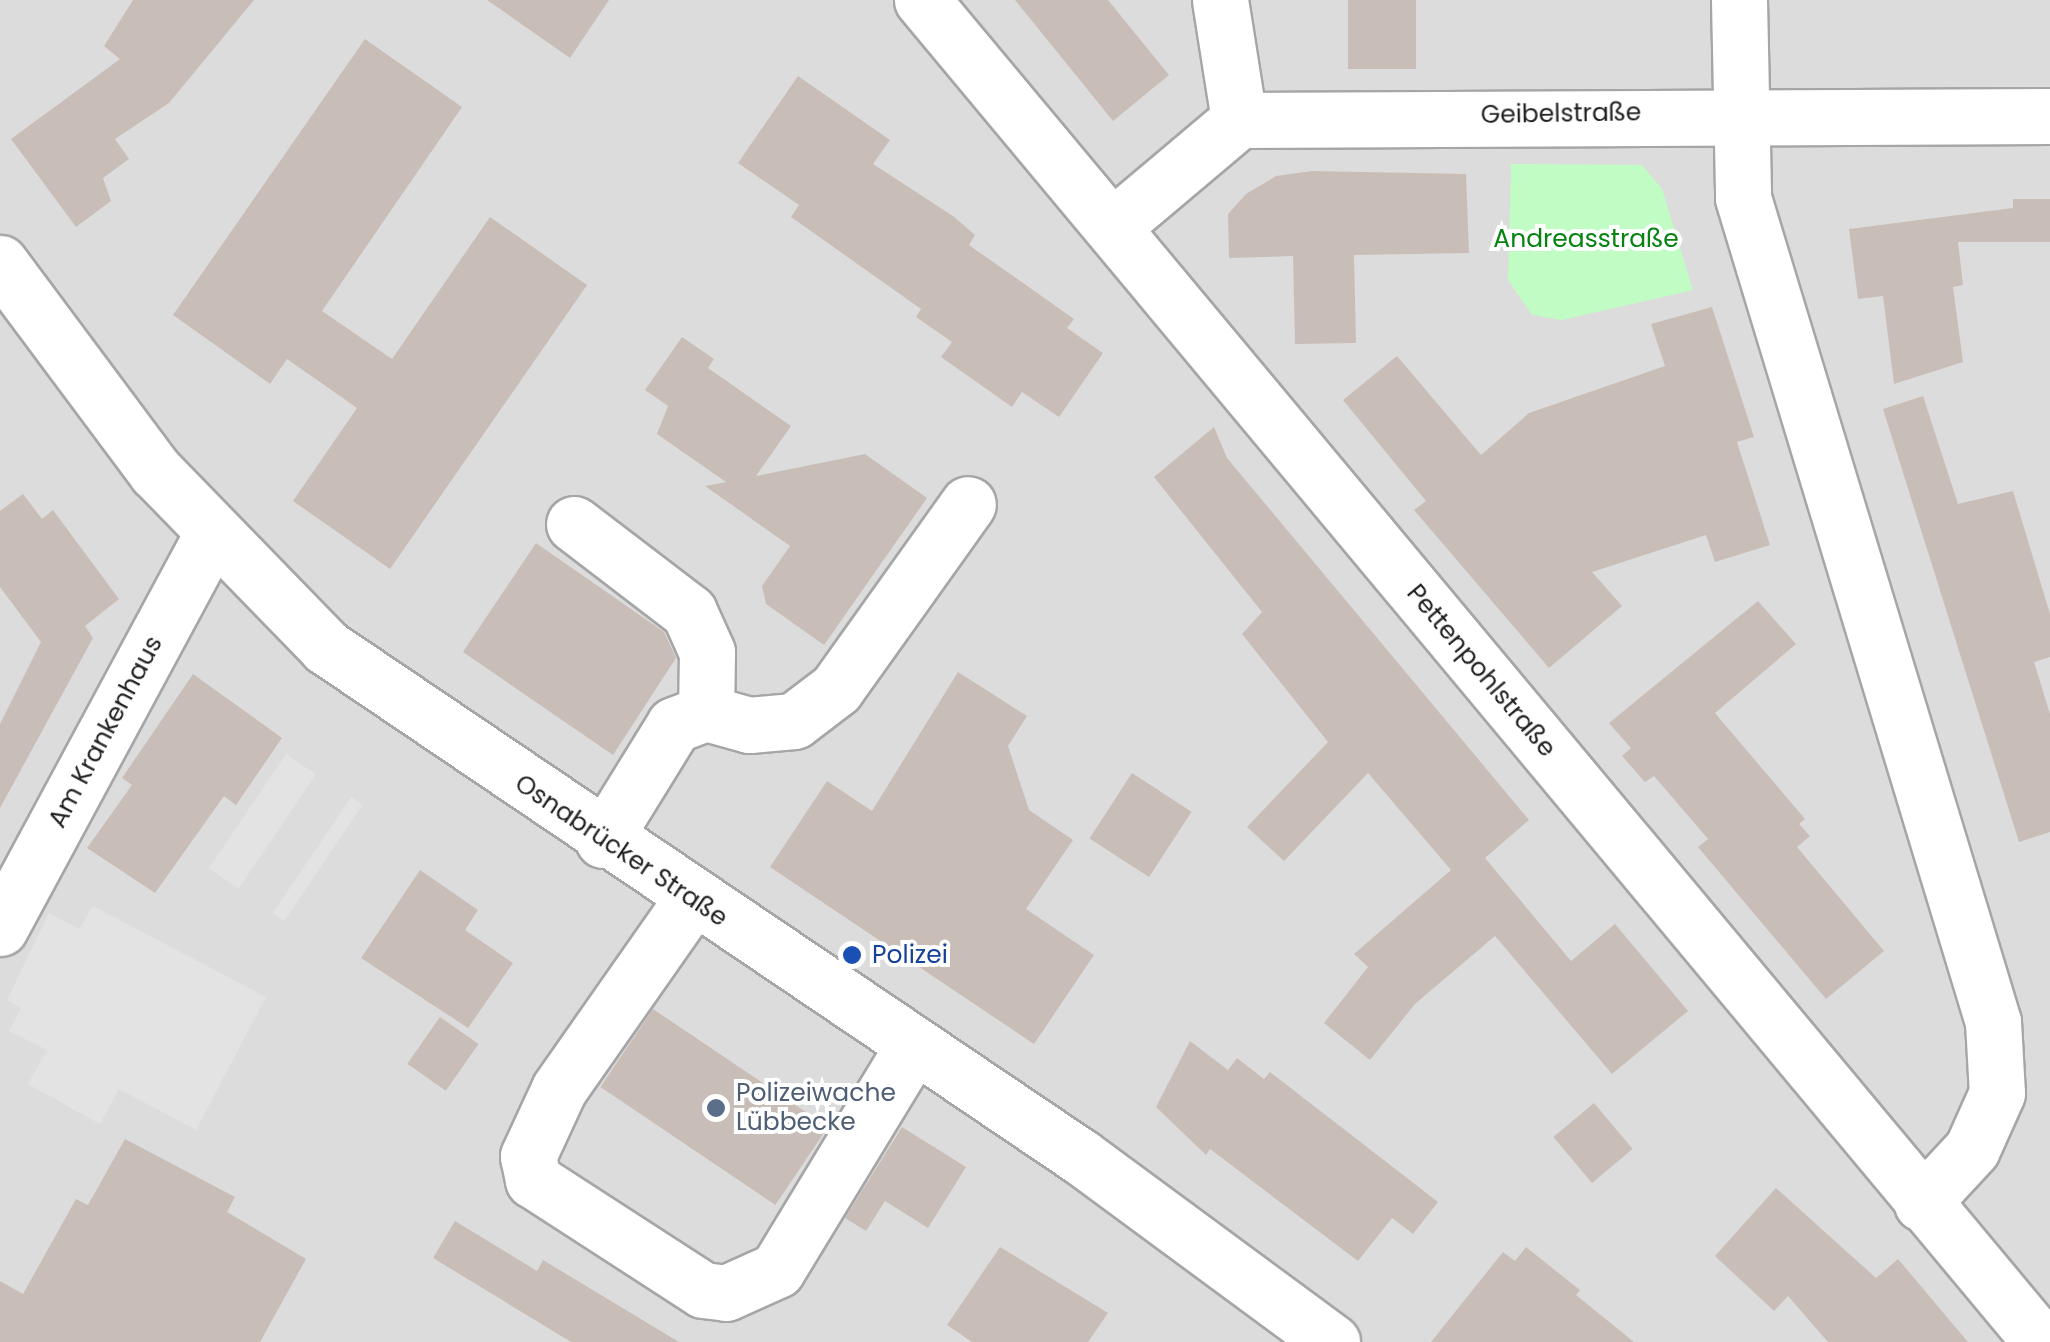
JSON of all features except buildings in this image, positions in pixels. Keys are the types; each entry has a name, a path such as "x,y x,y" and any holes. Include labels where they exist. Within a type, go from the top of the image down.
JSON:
{"street":[{"name":"Pettenpohlstraße","path":"922,0 2041,1342"},
{"path":"1112,227 1239,120 1220,0"},
{"path":"1739,0 1743,198 1993,1022 1997,1093 1972,1150 1922,1203"},
{"name":"Geibelstraße","path":"1239,120 1740,112 2050,116"},
{"name":"Osnabrücker Straße","path":"0,263 212,535 326,647 603,840 914,1046 1332,1342"},
{"path":"603,840 674,725 706,712 750,725 794,721 836,689 968,504"},
{"path":"574,524 689,612 707,652 706,712"},
{"name":"Am Krankenhaus","path":"0,928 212,535"},
{"path":"692,899 559,1089 528,1156 534,1180 703,1290 726,1294 777,1270 914,1046"}],"shaded area":[{"path":"0,0 2050,0 2050,1342 0,1342"},
{"path":"286,754 316,774 239,889 209,868"},
{"path":"351,797 363,805 284,921 273,913"},
{"path":"93,906 266,997 196,1130 119,1089 100,1124 28,1084 47,1050 9,1031 21,1008 7,1000 49,913 79,929"}],"green space":[{"name":"Andreasstraße","path":"1511,164 1642,165 1662,189 1693,290 1562,320 1532,315 1508,280"}],"place":[{"name":"Polizei","path":"852,955"},
{"name":"Polizeiwache Lübbecke","path":"716,1108"}]}
